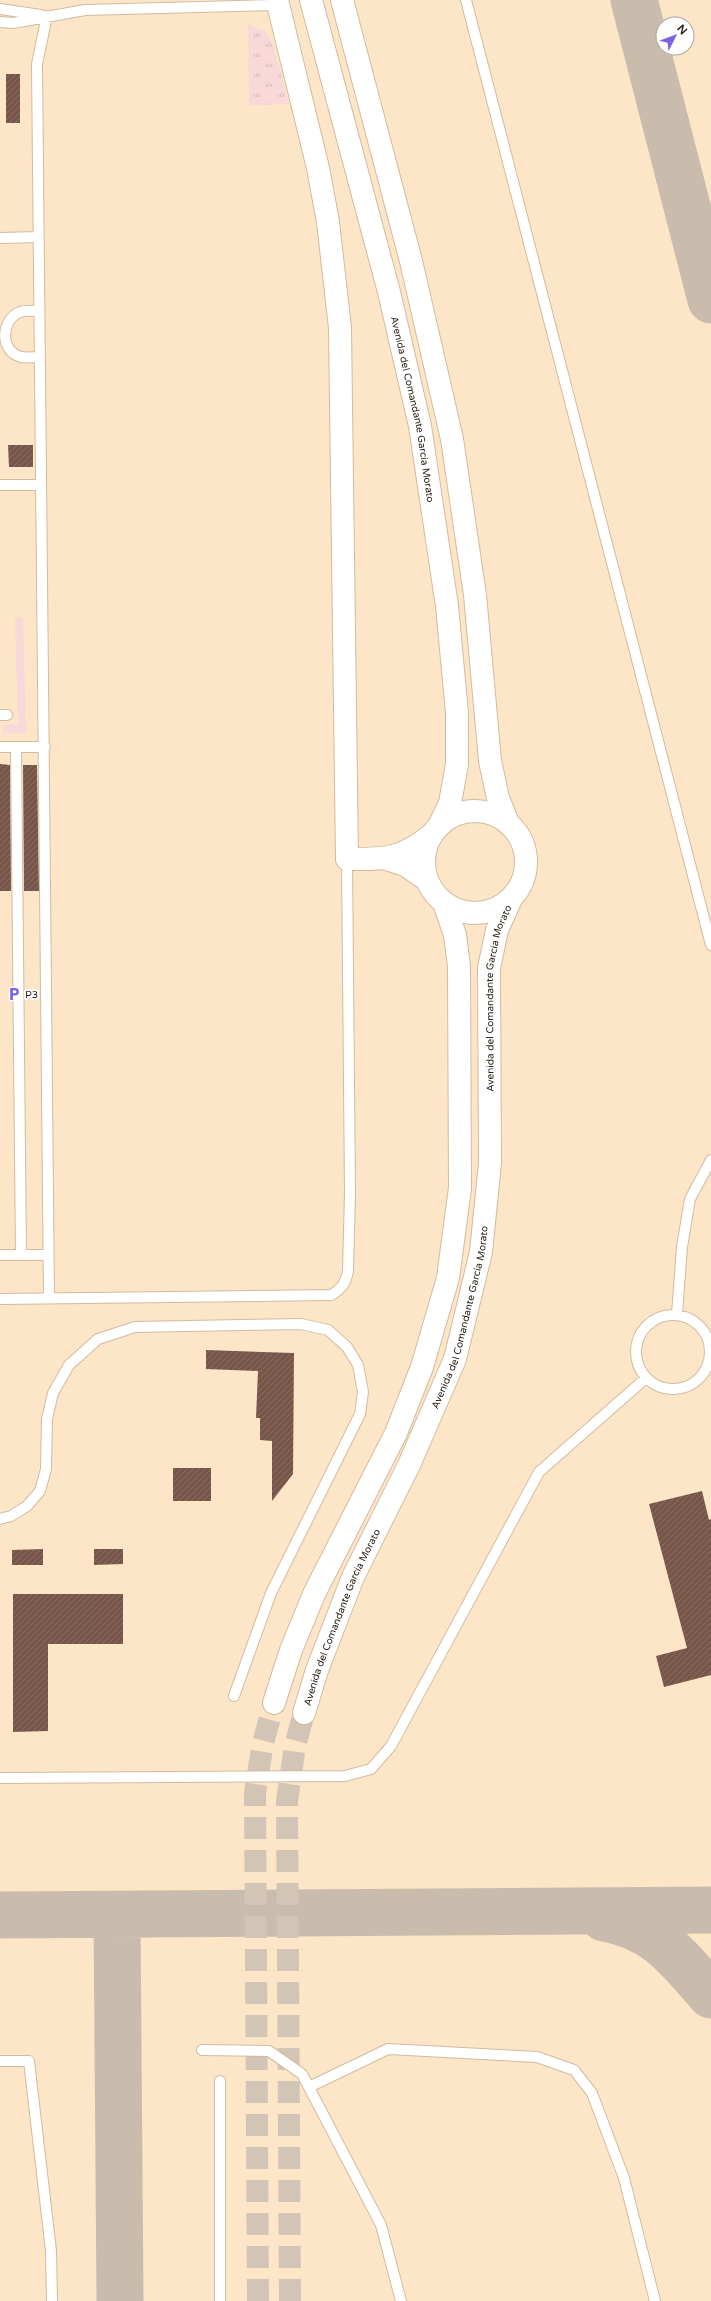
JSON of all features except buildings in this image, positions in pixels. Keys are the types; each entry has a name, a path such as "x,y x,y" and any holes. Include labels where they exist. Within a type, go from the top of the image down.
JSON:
{"main road":[{"name":"Avenida del Comandante García Morato","path":"311,0 389,292 420,426 447,606 457,713 456,764 450,803 435,830"},
{"path":"342,0 411,261 452,439 475,595 490,761 498,798 508,823"},
{"path":"277,2 318,168 328,222 340,328 347,859 387,859 404,865 427,880"},
{"path":"387,859 414,849 435,830 452,816 474,811 496,815 508,823 519,835 525,852 526,868 521,885 511,899 500,907 486,912 471,913 457,910 444,903 434,893 427,880 424,857 435,830"},
{"name":"Avenida del Comandante García Morato","path":"304,1713 317,1670 353,1577 409,1465 455,1359 481,1252 490,1163 489,968 497,930 511,899"},
{"name":"Avenida del Comandante García Morato","path":"274,1703 291,1650 314,1594 396,1433 422,1367 448,1278 460,1188 459,966 455,935 444,903"}],"lane":[{"path":"466,0 711,945"},
{"path":"0,22 13,22 85,10 277,2"},
{"path":"0,9 47,16"},
{"path":"47,16 37,64 42,463 41,485 43,496 49,1298"},
{"path":"0,238 38,237"},
{"path":"39,311 21,311 9,319 2,329 2,340 10,351 21,357 40,357"},
{"path":"0,485 41,485"},
{"path":"0,747 45,747"},
{"path":"16,747 21,1255"},
{"path":"0,1299 331,1295 339,1291 346,1282 348,1271 350,1193 347,859"},
{"path":"677,1314 682,1247 690,1199 711,1160"},
{"path":"0,1255 48,1255"},
{"path":"677,1314 689,1317 699,1324 706,1334 710,1346 711,1358 709,1371 690,1386 679,1389 667,1389 656,1385 646,1378 639,1367 636,1354 637,1341 643,1330 652,1320 664,1315 677,1314"},
{"path":"0,1519 11,1516 27,1506 40,1491 46,1469 47,1419 53,1393 69,1365 98,1339 135,1327 300,1324 328,1330 348,1347 358,1365 363,1392 360,1414 271,1593 234,1696"},
{"path":"0,1778 345,1776 371,1770 391,1746 539,1472 646,1378"},
{"path":"309,2087 388,2049 537,2057 574,2070 592,2093 624,2178 656,2301"},
{"path":"202,2050 269,2051 302,2074 381,2225 401,2301"},
{"path":"0,2061 29,2061 51,2251 52,2301"},
{"path":"220,2081 220,2301"}],"shaded area":[{"path":"0,0 711,0 711,2301 0,2301"}],"green space":[{"path":"248,24 264,31 272,41 289,104 249,105"},
{"path":"15,618 23,618 26,733 3,733 3,725 18,724"}],"taxiway":[{"path":"634,0 711,300"},
{"path":"0,1915 711,1910"},
{"path":"117,1914 120,2301"},
{"path":"604,1918 639,1929 653,1937 665,1946 688,1968 711,1995"}],"tunnel":[{"path":"258,2301 255,1793 263,1743 274,1703"},
{"path":"290,2301 287,1801 295,1746 304,1713"}],"place":[{"name":"P3","path":"14,994"}]}
